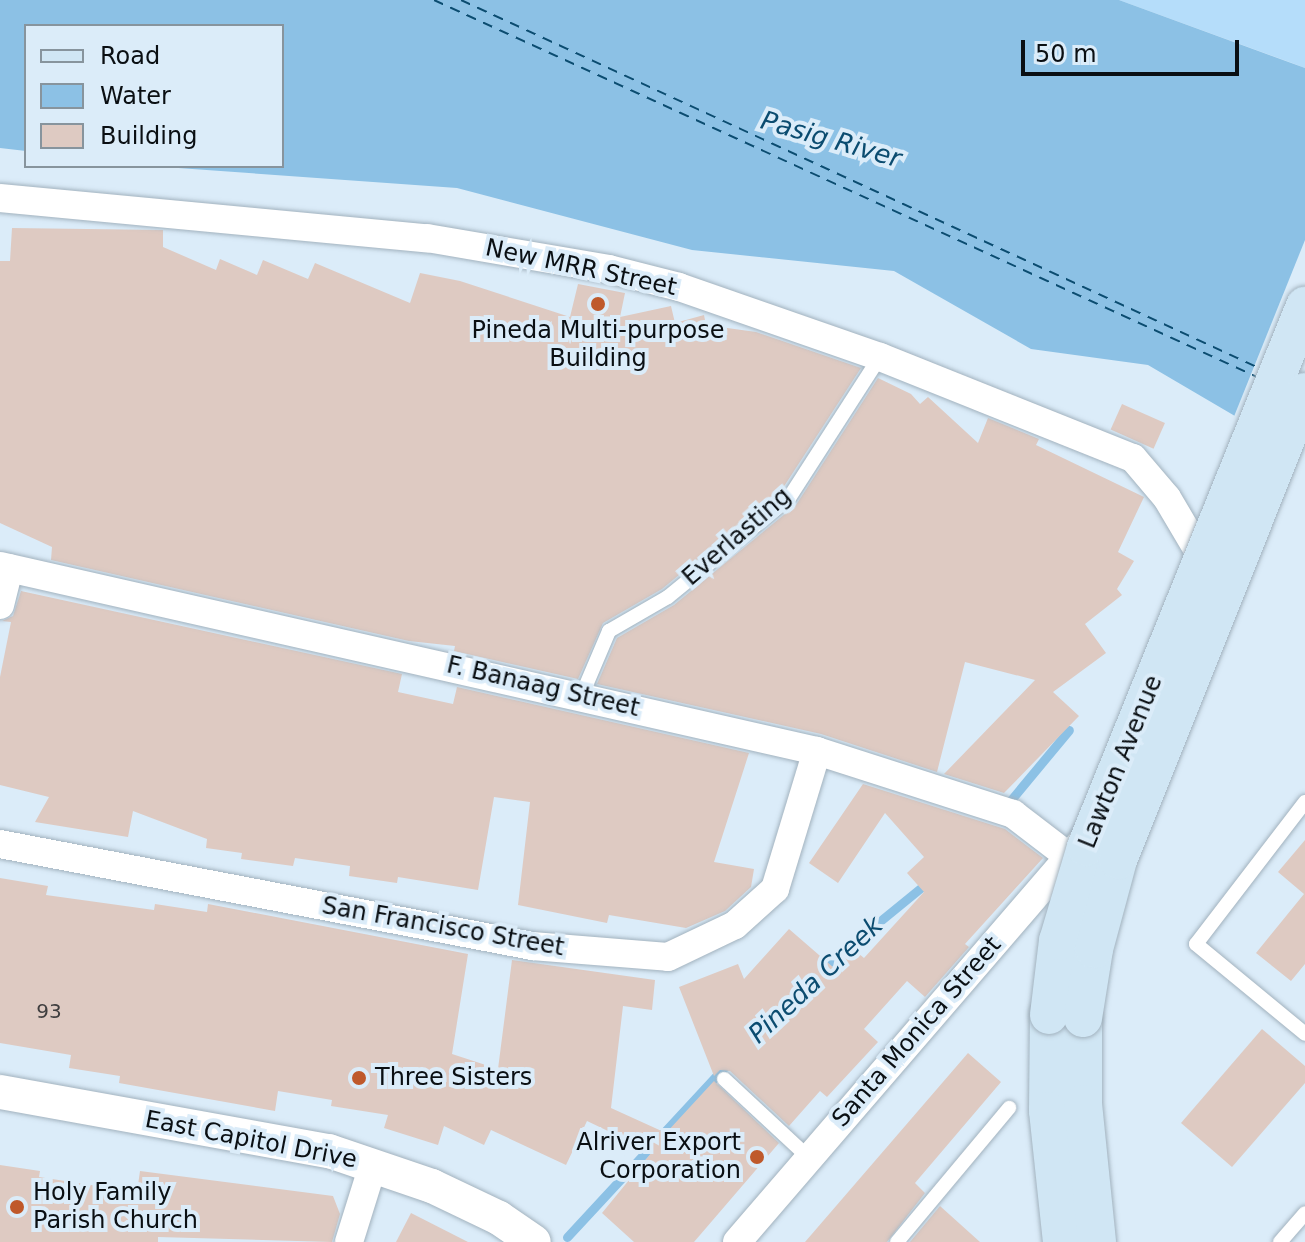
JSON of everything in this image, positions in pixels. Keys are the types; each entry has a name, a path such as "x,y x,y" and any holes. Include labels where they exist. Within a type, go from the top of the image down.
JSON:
{"main road":[{"name":"Lawton Avenue","path":"1097,1242 1083,1104 1066,1016 1058,941 1086,847 1305,306"},
{"name":"Lawton Avenue","path":"1062,1242 1048,1111 1066,1016 1094,949 1118,860 1305,392"}],"street":[{"name":"New MRR Street","path":"0,198 427,238 574,262 679,287 880,357 1133,458"},
{"name":"Santa Monica Street","path":"737,1242 1068,856 1099,823 1147,797 1201,666 1219,611 1216,583 1200,550 1167,498 1133,458"},
{"path":"1099,823 1108,782 1200,550"},
{"name":"F. Banaag Street","path":"5,567 817,751 1000,810 1068,856"},
{"path":"0,605 5,567"},
{"path":"1160,650 1201,666"},
{"name":"San Francisco Street","path":"0,844 532,946 668,957 735,925 775,889 817,751"},
{"name":"East Capitol Drive","path":"0,1092 329,1151 373,1165 499,1218 534,1242"},
{"path":"349,1242 373,1165"}],"lane":[{"name":"Everlasting","path":"581,697 609,631 668,597 789,498 880,357"},
{"path":"1305,802 1196,944 1305,1034"},
{"path":"724,1079 809,1158"},
{"path":"897,1242 1009,1108"},
{"path":"1280,1242 1305,1213"}],"shaded area":[{"path":"1119,0 1305,0 1305,68 1292,63"}],"water":[{"name":"Pasig River","path":"0,0 1119,0 1305,68 1305,457 1148,365 1031,349 894,271 692,250 457,188 178,168 284,168 284,24 24,24 24,151 0,148"}],"pier":[{"path":"1305,240 1305,461 1233,419"}],"building":[{"path":"12,228 163,230 163,247 216,270 220,259 257,275 263,260 308,279 315,263 410,303 420,273 460,281 570,317 578,284 625,293 620,317 671,306 675,323 704,315 706,325 756,332 861,368 781,491 662,589 603,623 578,679 454,651 455,646 409,641 51,560 52,547 0,523 0,261 10,261"},
{"path":"878,378 911,394 920,404 928,397 978,443 988,418 1039,439 1036,445 1144,497 1118,552 1134,561 1117,589 1122,595 1085,624 1106,653 1053,692 1079,716 1004,793 944,774 1035,680 965,662 937,772 821,734 597,684 617,638 674,605 796,505"},
{"path":"1122,404 1165,423 1154,449 1111,430"},
{"path":"21,591 402,674 398,692 453,704 457,687 749,753 714,862 754,869 751,887 725,911 686,928 609,915 607,923 518,905 530,802 494,797 478,890 398,877 397,883 349,876 350,866 295,858 293,866 241,859 242,853 206,848 207,839 133,811 128,837 35,822 49,797 0,785 0,677 11,622 2,621 13,616"},
{"path":"863,784 1005,829 1043,858 965,944 969,947 925,997 907,981 864,1029 878,1042 827,1097 820,1091 789,1126 730,1071 720,1070 714,1076 679,987 738,964 744,979 789,929 834,968 852,948 864,958 924,892 907,873 924,857 885,813 838,883 809,863"},
{"path":"1305,840 1305,964 1291,981 1256,953 1304,894 1278,872"},
{"path":"0,878 48,886 46,895 154,910 155,904 207,912 208,904 468,954 452,1054 498,1069 512,960 655,980 652,1010 623,1006 611,1108 666,1133 714,1081 779,1143 694,1242 634,1242 602,1213 652,1152 587,1121 566,1165 491,1130 484,1145 444,1126 438,1145 384,1128 388,1115 331,1106 332,1100 278,1091 275,1111 119,1083 120,1076 69,1068 71,1055 0,1043"},
{"path":"1262,1029 1305,1066 1305,1083 1232,1167 1181,1123"},
{"path":"968,1053 1001,1082 915,1183 925,1193 887,1242 805,1242"},
{"path":"0,1165 40,1171 39,1177 137,1192 140,1171 333,1196 340,1214 332,1242 158,1237 158,1242 0,1242"},
{"path":"940,1206 980,1242 910,1242"},
{"path":"411,1213 468,1242 396,1242"}],"waterway":[{"name":"Pineda Creek","path":"1005,807 1069,730"},
{"name":"Pineda Creek","path":"820,970 929,881"},
{"name":"Pineda Creek","path":"567,1237 728,1063"}],"ferry route":[{"path":"434,0 1257,377"},
{"path":"461,0 1259,368"}],"place":[{"name":"Pineda Multi-purpose Building","path":"598,304"},
{"name":"Three Sisters","path":"359,1078"},
{"name":"Alriver Export Corporation","path":"757,1157"},
{"name":"Holy Family Parish Church","path":"17,1207"}]}
